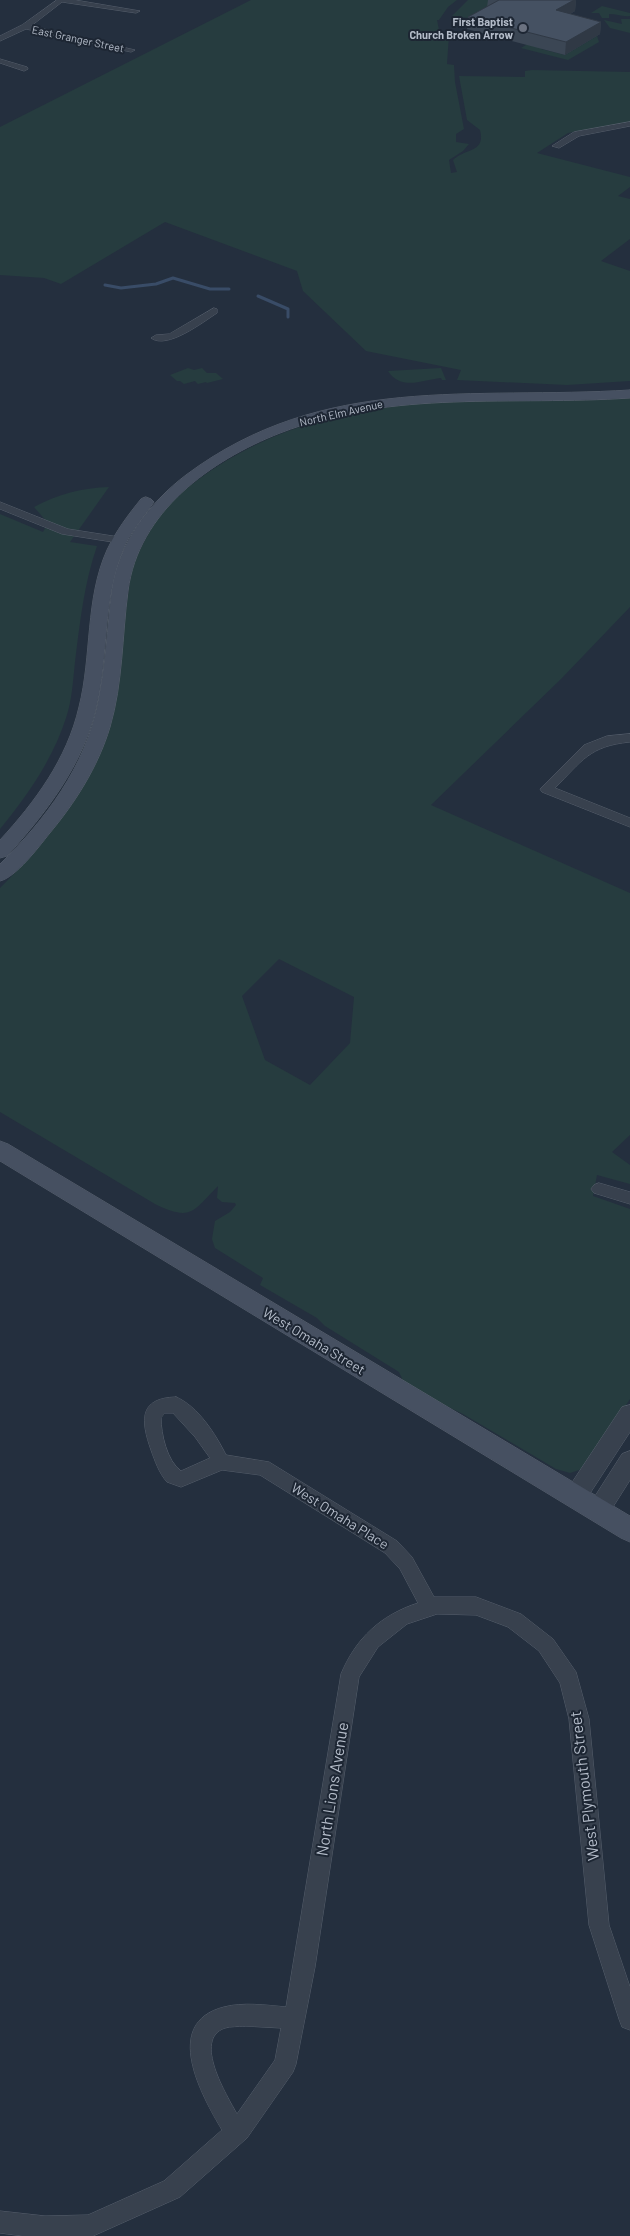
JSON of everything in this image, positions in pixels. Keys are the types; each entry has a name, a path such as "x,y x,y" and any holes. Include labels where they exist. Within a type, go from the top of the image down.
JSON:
{"main road":[{"name":"North Elm Avenue","path":"0,852 29,820 46,797 73,751 81,730 88,706 103,586 109,563 127,541 177,489 241,440 270,423 316,408 446,389 562,390 630,386"},
{"name":"North Elm Avenue","path":"390,398 584,397 630,394"},
{"name":"North Elm Avenue","path":"0,875 30,845 55,814 84,769 94,746 107,704 127,541"},
{"name":"West Omaha Street","path":"0,1150 630,1530"}],"street":[{"path":"0,39 25,27 61,0 136,12"},
{"name":"East Granger Street","path":"25,27 131,50"},
{"path":"0,62 24,69"},
{"path":"556,146 577,134 630,124"},
{"path":"156,338 171,337 214,311"},
{"path":"0,505 66,532 127,541"},
{"path":"630,738 607,740 588,748 546,789 630,824"},
{"path":"599,1189 630,1198"},
{"path":"575,1497 630,1414"},
{"path":"598,1511 630,1461"},
{"name":"West Omaha Place","path":"221,1462 263,1468 391,1547 406,1563 434,1606"},
{"name":"North Lions Avenue","path":"0,2222 45,2227 89,2226 172,2189 236,2134 285,2064 350,1674 370,1641 401,1617 434,1606"},
{"name":"West Plymouth Street","path":"434,1606 476,1606 514,1620 546,1645 568,1679 579,1719 599,1925 630,2019"},
{"path":"236,2134 210,2087 200,2048 202,2035 217,2020 232,2017 294,2018"}],"green space":[{"path":"251,0 457,0 437,20 440,35 449,35 447,64 454,65 455,82 464,129 456,134 456,142 469,144 463,151 449,160 451,173 457,172 453,160 477,146 480,143 481,137 480,130 467,120 459,76 525,77 525,71 532,70 630,72 630,122 568,133 537,153 630,177 630,187 618,196 630,199 630,239 601,261 630,271 630,381 567,385 457,380 461,370 366,351 303,291 297,271 165,222 61,284 44,278 0,275 0,127"},
{"path":"468,0 498,0 468,18 452,16"},
{"path":"602,6 630,13 630,16 609,14 609,18 602,18 599,13 591,13"},
{"path":"621,19 630,19 630,33 610,28 604,20 622,24"},
{"path":"546,33 541,49 565,55 597,36 599,42 568,60 521,48"},
{"path":"188,368 194,370 202,368 207,373 216,373 223,379 207,383 198,384 195,381 184,384 170,375"},
{"path":"441,368 446,380 441,378 412,383 399,381 388,371"},
{"path":"630,398 630,607 561,679 431,805 630,893 630,1135 612,1152 630,1165 630,1184 597,1175 593,1196 630,1209 630,1399 585,1468 570,1473 556,1469 463,1414 406,1387 399,1372 325,1326 317,1318 260,1285 263,1278 215,1248 212,1239 215,1221 230,1212 236,1205 235,1203 222,1202 217,1198 218,1186 203,1202 191,1211 185,1213 167,1209 155,1204 0,1112 0,888 36,850 67,810 81,789 104,742 112,717 132,565 155,521 176,497 180,496 180,494 204,475 255,445 309,424 338,416 367,410 436,401","holes":["279,959 354,997 350,1043 310,1085 265,1060 242,996"]},
{"path":"109,487 70,542 97,546 83,603 71,698 66,718 47,762 20,804 0,829 0,514 43,532 48,523 34,507 70,492"}],"building":[{"path":"499,0 574,0 556,10 601,22 566,42 468,17"}],"waterway":[{"path":"105,285 121,288 156,284 173,278 210,289 229,289"},
{"path":"258,296 288,309 288,317"}],"place":[{"name":"First Baptist Church Broken Arrow","path":"523,28"}]}
